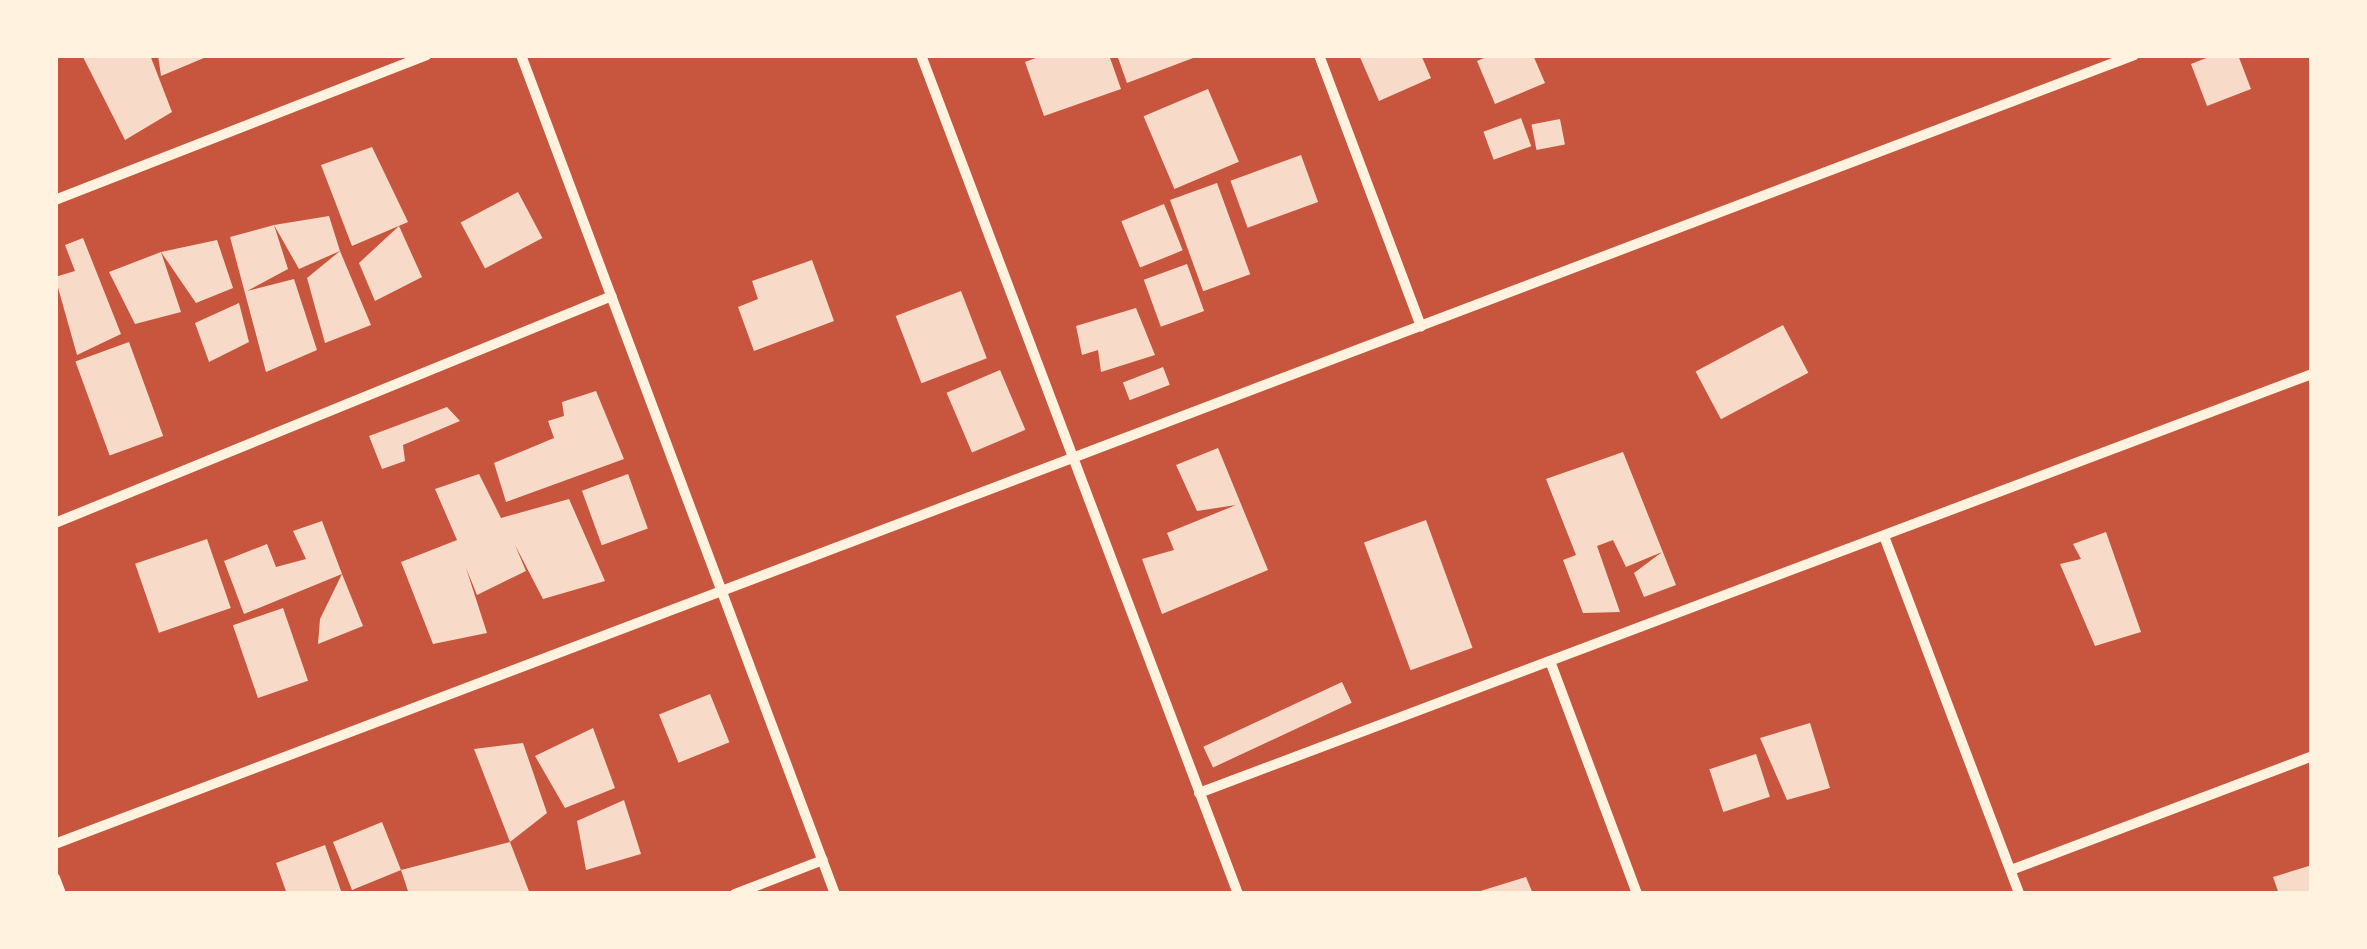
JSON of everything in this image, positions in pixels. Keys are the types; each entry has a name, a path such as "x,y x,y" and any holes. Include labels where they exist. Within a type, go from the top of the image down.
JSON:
{"street":[{"path":"55,200 427,55"},
{"path":"521,55 836,894"},
{"path":"921,55 1238,894"},
{"path":"1319,55 1421,326"},
{"path":"55,844 2134,55"},
{"path":"55,523 612,296"},
{"path":"1200,793 2312,374"},
{"path":"1884,536 2020,894"},
{"path":"1550,661 1637,894"},
{"path":"2010,870 2312,756"},
{"path":"735,894 823,860"},
{"path":"55,878 61,894"}],"building":[{"path":"82,55 150,55 172,112 125,140"},
{"path":"158,55 211,55 161,76"},
{"path":"1044,55 1109,55 1121,89 1044,116 1025,62"},
{"path":"1117,55 1201,55 1127,83"},
{"path":"1359,55 1421,55 1431,78 1379,101"},
{"path":"1491,55 1533,55 1545,83 1495,104 1477,61"},
{"path":"2214,55 2238,55 2251,89 2207,106 2191,64"},
{"path":"1208,89 1239,162 1174,189 1144,116"},
{"path":"1521,118 1531,146 1494,160 1483,132"},
{"path":"1560,119 1565,145 1536,150 1532,125"},
{"path":"372,147 408,222 352,246 321,165"},
{"path":"1301,155 1318,202 1248,228 1231,181"},
{"path":"1217,183 1250,274 1203,291 1170,200"},
{"path":"518,192 542,238 485,268 461,223"},
{"path":"1164,204 1183,250 1140,268 1121,221"},
{"path":"329,216 340,251 299,269 274,225"},
{"path":"274,225 288,269 247,291 294,279 317,350 266,372 230,237"},
{"path":"399,226 422,277 375,301 359,263"},
{"path":"83,238 121,334 77,355 55,277 75,271 65,245"},
{"path":"217,240 233,288 196,303 161,252"},
{"path":"340,251 371,325 325,343 307,278"},
{"path":"161,252 181,312 135,324 109,272"},
{"path":"812,260 834,321 754,351 738,307 758,299 752,281"},
{"path":"1187,264 1204,311 1161,327 1144,280"},
{"path":"961,291 987,358 921,383 896,316"},
{"path":"239,303 249,342 209,362 195,323"},
{"path":"1136,308 1155,355 1101,372 1098,350 1082,355 1076,326"},
{"path":"1783,325 1808,373 1721,419 1696,371"},
{"path":"129,342 163,436 110,455 75,361"},
{"path":"1163,367 1170,385 1130,400 1123,382"},
{"path":"1000,370 1025,430 972,452 947,393"},
{"path":"596,391 624,459 506,502 494,463 554,438 548,421 564,416 562,402"},
{"path":"447,407 460,421 403,445 405,461 382,469 369,436"},
{"path":"1218,448 1268,570 1162,614 1142,559 1174,550 1167,533 1236,505 1197,511 1176,465"},
{"path":"1623,452 1676,585 1644,597 1634,573 1662,552 1626,567 1613,540 1597,546 1620,612 1583,613 1563,560 1576,555 1546,479"},
{"path":"479,474 501,518 569,499 605,581 543,599 515,545 526,571 477,595 466,568 487,633 433,644 401,562 457,540 435,489"},
{"path":"628,474 648,529 602,545 582,491"},
{"path":"1426,520 1473,648 1410,670 1364,543"},
{"path":"322,521 342,574 244,614 224,561 267,544 276,567 306,559 293,531"},
{"path":"2106,532 2141,632 2095,646 2060,564 2081,559 2073,544"},
{"path":"207,539 231,608 159,633 135,564"},
{"path":"342,574 363,626 318,644 320,619"},
{"path":"283,608 308,681 258,698 233,625"},
{"path":"1342,682 1352,703 1213,768 1203,747"},
{"path":"710,694 729,742 678,763 659,715"},
{"path":"1810,723 1830,788 1787,800 1760,738"},
{"path":"593,728 615,788 565,808 535,756"},
{"path":"523,743 547,813 510,842 474,749"},
{"path":"1756,754 1770,797 1723,812 1709,769"},
{"path":"624,800 641,854 586,870 577,821"},
{"path":"382,822 401,870 352,890 333,842"},
{"path":"510,842 530,894 409,894 401,870"},
{"path":"325,845 341,891 287,894 276,863"},
{"path":"2312,865 2312,894 2279,894 2273,877"},
{"path":"1526,877 1533,894 1474,894 1474,893"}]}
